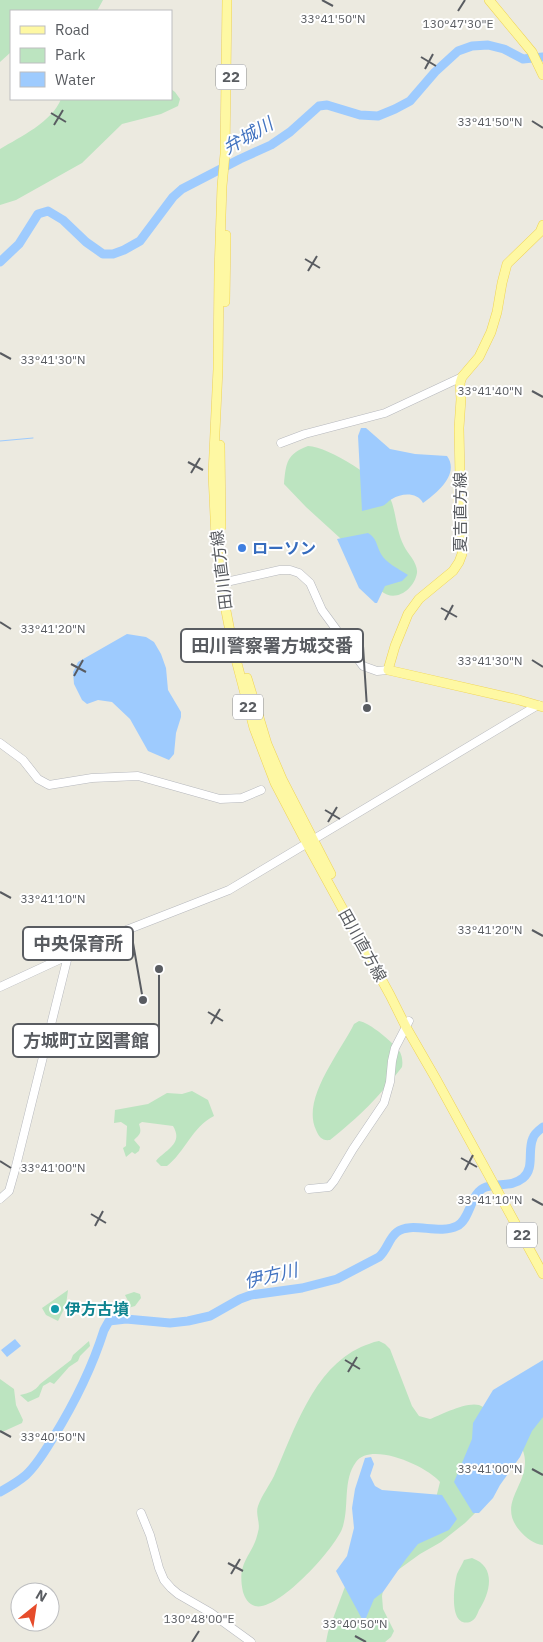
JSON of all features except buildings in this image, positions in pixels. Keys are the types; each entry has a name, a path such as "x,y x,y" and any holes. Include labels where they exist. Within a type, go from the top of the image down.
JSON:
{"main road":[{"name":"田川直方線","path":"227,0 227,154"},
{"name":"田川直方線","path":"233,0 214,474 216,538 221,586 234,652 254,728 275,783 400,1002 407,1024 502,1194 543,1274"},
{"path":"489,0 532,52 541,71"},
{"name":"田川直方線","path":"225,187 223,368 220,415 221,533 226,582 239,650 267,744 310,842"},
{"path":"462,377 479,357 491,332 507,264 540,232 543,225"},
{"name":"夏吉直方線","path":"388,670 408,614 419,599 453,571 462,554 458,497 460,477 460,383 462,377"},
{"path":"388,670 541,706"},
{"name":"田川直方線","path":"502,1194 543,1263"}],"street":[{"path":"281,443 305,434 385,412 462,377"},
{"path":"226,582 280,570 290,570 299,573 310,583 322,610 363,666 377,671 388,670"},
{"path":"0,987 106,938 229,890 446,759 541,706"},
{"path":"0,744 23,760 38,779 48,785 92,778 138,776 151,778 220,799 242,798 261,790"},
{"path":"0,1199 9,1191 15,1170 68,956"},
{"path":"309,1189 329,1186 334,1181 384,1102 390,1082 395,1048 407,1024"},
{"path":"141,1513 164,1580 178,1594 211,1613 251,1642"}],"green space":[{"path":"0,0 103,0 98,10 10,10 10,53 0,62"},
{"path":"172,90 180,99 178,106 161,114 122,124 82,163 16,200 0,205 0,149 43,122 57,107 60,100 172,100"},
{"path":"308,446 329,452 353,465 376,482 390,498 401,540 417,569 412,585 403,593 392,596 381,591 340,538 284,484 289,460 296,452"},
{"path":"359,1021 375,1029 397,1048 401,1055 402,1067 359,1115 330,1140 325,1140 320,1137 316,1130 313,1118 318,1090 354,1024"},
{"path":"192,1091 208,1100 214,1116 200,1126 179,1154 167,1166 161,1166 156,1161 175,1142 176,1132 173,1126 142,1122 139,1124 140,1133 134,1140 140,1147 139,1151 135,1154 132,1152 126,1157 123,1148 126,1146 127,1126 121,1122 114,1123 115,1110 148,1104 167,1093 182,1094"},
{"path":"68,1290 66,1305 58,1321 46,1315 42,1308"},
{"path":"134,1292 140,1294 141,1298 135,1306 128,1308 129,1303 125,1295"},
{"path":"89,1341 90,1346 80,1356 78,1361 69,1367 54,1384 50,1382 43,1386 39,1397 28,1402 20,1395 36,1388 71,1360 73,1355"},
{"path":"379,1341 390,1349 412,1406 419,1416 430,1419 457,1408 472,1405 483,1407 488,1413 476,1512 441,1542 420,1554 391,1575 384,1585 382,1596 383,1609 394,1631 391,1637 385,1642 326,1642 349,1576 436,1498 440,1482 424,1469 399,1458 374,1454 363,1456 356,1462 349,1478 346,1512 342,1529 317,1564 291,1590 265,1605 253,1605 246,1599 243,1592 241,1582 243,1566 256,1540 259,1525 257,1513 261,1498 274,1476 307,1403 330,1370 344,1357 361,1347"},
{"path":"543,1364 543,1545 533,1542 522,1534 514,1522 511,1513 514,1496 524,1470 525,1461 522,1449 512,1429"},
{"path":"0,1379 14,1389 16,1405 23,1420 22,1423 0,1433"},
{"path":"472,1558 480,1562 485,1568 489,1581 486,1596 475,1619 470,1622 463,1622 458,1619 455,1612 455,1587 457,1574 464,1560"}],"water":[{"path":"361,428 366,428 390,449 415,454 447,456 451,470 449,476 440,488 423,503 413,495 405,495 392,499 383,505 362,511 358,436"},
{"path":"368,533 375,539 381,554 386,560 408,575 402,581 385,586 377,603 359,588 337,539"},
{"path":"127,634 146,637 154,642 166,668 168,690 181,712 174,754 169,760 148,751 130,719 112,702 98,700 87,704 82,700 74,684 73,672 78,662"},
{"path":"15,1339 21,1346 7,1357 1,1350"},
{"path":"543,1360 543,1417 532,1431 520,1457 493,1498 479,1513 473,1513 454,1482 472,1439 473,1423 493,1390"},
{"path":"371,1457 374,1464 370,1476 375,1486 382,1490 442,1495 457,1519 449,1530 418,1544 383,1592 374,1599 366,1618 362,1619 336,1571 347,1556 354,1528 352,1508 355,1489 365,1458"}],"waterway":[{"name":"弁城川","path":"0,262 19,244 38,214 48,211 63,220 86,242 103,254 113,254 124,250 140,241 173,197 182,189 271,145 290,132 319,106 327,105 360,115 378,116 410,101 435,72 458,51 472,46 488,45 504,49 523,59 543,57"},
{"path":"0,441 33,438"},
{"name":"伊方川","path":"0,1492 26,1475 44,1453 82,1386 109,1321 126,1319 170,1323 210,1316 251,1295 302,1288 337,1279 379,1257 394,1235 403,1229 442,1229 457,1226 462,1223 473,1200 481,1190 486,1187 514,1183 527,1174 530,1164 531,1143 543,1127"}],"place":[{"name":"ローソン","path":"242,548"},
{"name":"田川警察署方城交番","path":"367,708"},
{"name":"方城町立図書館","path":"159,969"},
{"name":"中央保育所","path":"143,1000"},
{"name":"伊方古墳","path":"55,1309"}]}
